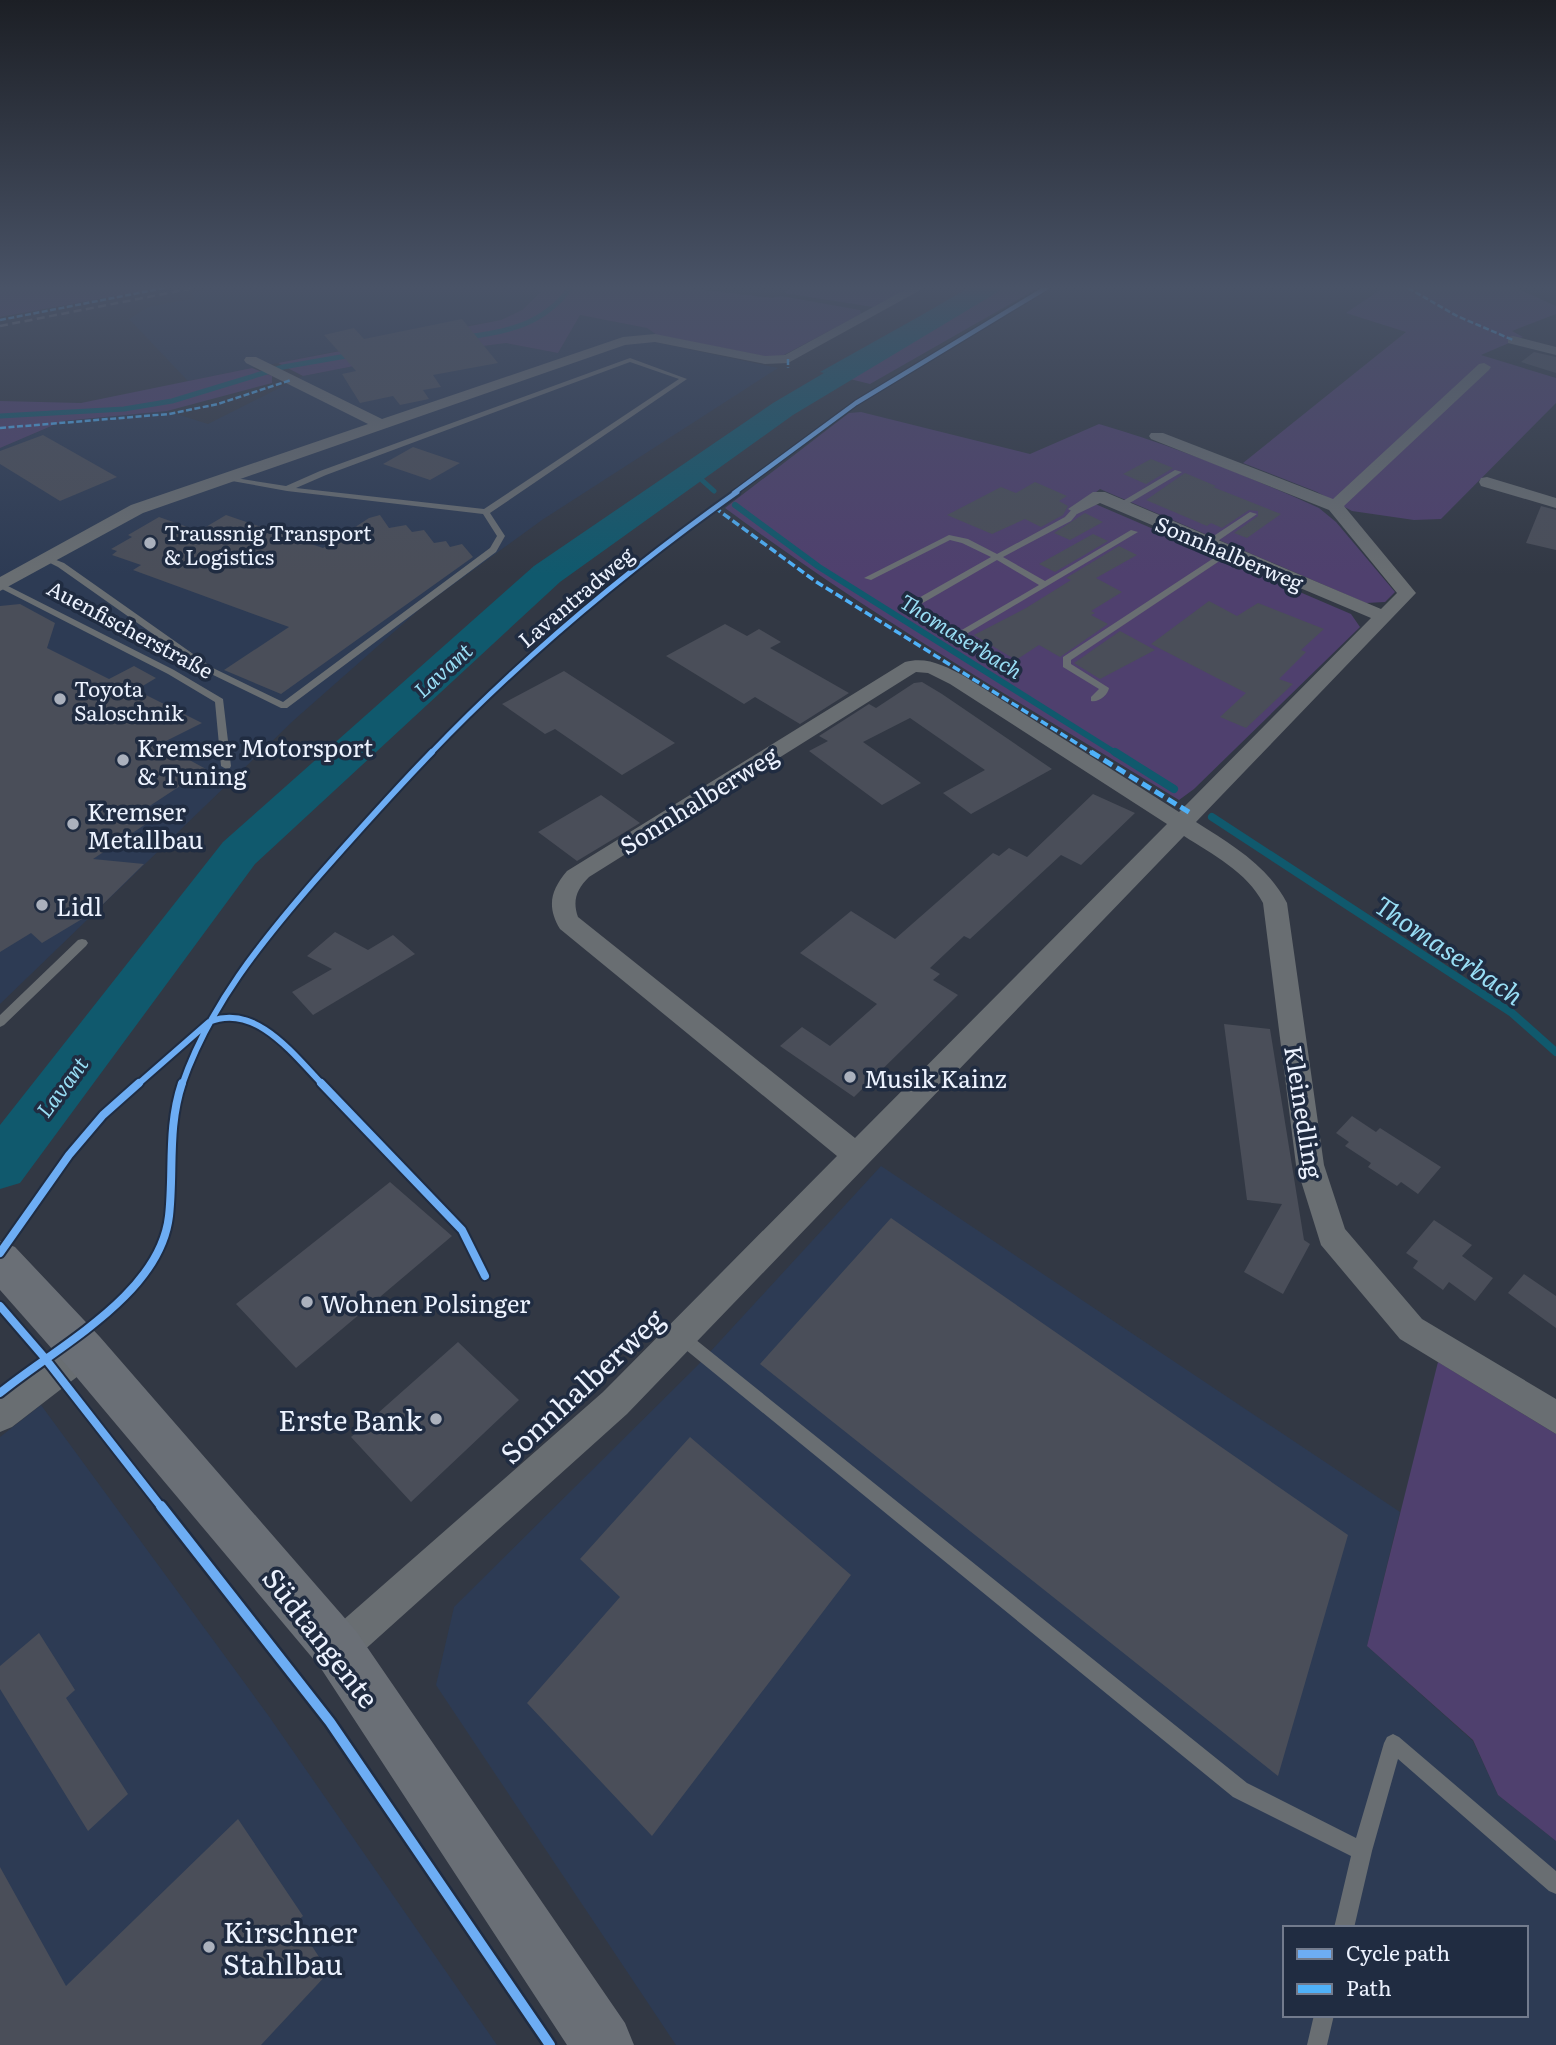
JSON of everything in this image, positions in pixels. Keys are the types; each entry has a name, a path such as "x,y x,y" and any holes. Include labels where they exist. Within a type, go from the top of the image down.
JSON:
{"main road":[{"name":"Südtangente","path":"0,1259 84,1352 338,1649 603,2045"}],"street":[{"path":"299,383 382,425"},
{"name":"Auenfischerstraße","path":"0,585 137,509 232,479 501,383"},
{"path":"1335,506 1466,383"},
{"name":"Sonnhalberweg","path":"338,1649 615,1403 1407,593 1335,506 1157,436"},
{"path":"1487,482 1556,503"},
{"name":"Sonnhalberweg","path":"1077,509 1099,496 1384,617"},
{"name":"Sonnhalberweg","path":"857,1156 569,923 563,914 562,902 568,883 581,872 912,666 932,667 957,680 1183,824"},
{"name":"Kleinedling","path":"1183,824 1234,857 1275,899 1310,1165 1332,1236 1411,1329 1556,1418"},
{"path":"0,1416 84,1352"}],"lane":[{"path":"287,489 323,473 566,383"},
{"path":"232,479 287,489 486,512 677,383"},
{"path":"1121,505 1178,472"},
{"path":"918,602 1068,519 1077,509"},
{"path":"46,559 61,565 210,670 284,706 493,550 501,536 486,512"},
{"path":"1209,543 1253,514"},
{"path":"965,631 1134,532"},
{"path":"868,578 949,537 965,541 1045,585"},
{"path":"1094,699 1104,688 1066,665 1068,657 1229,552"},
{"name":"Auenfischerstraße","path":"0,585 171,672 220,701 226,766"},
{"path":"0,1022 82,943"},
{"path":"680,1336 1240,1790 1362,1851"},
{"path":"1344,1926 1392,1743 1556,1884"},
{"path":"1317,2045 1324,2017"}],"shaded area":[{"path":"177,383 270,383 167,411 63,421 0,448 0,401 81,403"},
{"path":"288,383 754,383 542,520 421,608 294,720 0,1004 0,448 63,421 167,411 208,424"},
{"path":"1342,383 1556,383 1556,403 1441,519 1414,520 1352,511 1317,492 1243,463"},
{"path":"861,412 1030,454 1099,424 1155,442 1238,473 1319,508 1336,522 1395,592 1385,602 1366,603 1100,489 1086,500 1351,614 1360,627 1194,789 1179,800 892,623 725,508 849,413"},
{"path":"881,1166 1400,1512 1367,1646 1473,1741 1498,1795 1556,1841 1556,2045 676,2045 436,1685 454,1607 698,1365"},
{"path":"1438,1362 1556,1434 1556,1841 1498,1795 1473,1740 1367,1646"},
{"path":"41,1405 268,1715 497,2045 0,2045 0,1437"}],"building":[{"path":"348,383 439,383 441,387 423,390 429,399 400,405 393,396 360,403"},
{"path":"43,435 117,477 60,501 0,464 0,451"},
{"path":"413,447 460,463 430,480 383,464"},
{"path":"1151,459 1173,468 1146,484 1123,474"},
{"path":"1185,473 1281,514 1247,538 1234,533 1258,516 1258,511 1249,510 1222,528 1211,523 1207,526 1146,500"},
{"path":"1035,482 1067,496 1059,501 1068,506 1063,515 1041,527 1025,519 992,534 947,515 1001,487 1016,493"},
{"path":"1541,506 1556,510 1556,550 1526,543"},
{"path":"1085,513 1103,522 1070,540 1054,533"},
{"path":"226,515 323,548 369,518 380,515 389,528 406,525 412,532 424,530 434,543 446,541 450,547 462,544 473,557 281,694 224,670 289,627 133,570 141,565 112,555 117,551 111,549 132,537 128,535 159,517 199,531"},
{"path":"1093,534 1108,541 1055,572 1039,564"},
{"path":"1119,546 1137,555 1096,578 1122,592 1091,611 1095,613 1091,615 1108,624 1060,657 1039,645 1016,660 974,635 1026,608 1071,580 1066,578"},
{"path":"1209,601 1237,616 1258,603 1324,629 1301,650 1306,652 1279,679 1293,684 1246,728 1220,717 1246,693 1151,644"},
{"path":"20,604 55,623 47,648 109,679 134,666 156,678 136,690 202,723 160,744 206,769 145,809 158,816 93,859 144,864 97,910 42,943 31,933 0,952 0,606"},
{"path":"725,624 747,636 759,629 781,642 770,648 849,693 800,724 755,697 744,704 666,656"},
{"path":"1120,631 1155,650 1100,679 1074,663"},
{"path":"564,671 675,743 622,775 555,729 545,734 502,704"},
{"path":"922,682 1052,769 971,814 943,793 985,770 910,718 863,742 921,783 882,805 809,751 828,741 819,736 869,704 876,708 914,683"},
{"path":"1093,794 1135,813 1081,865 1061,855 970,939 964,936 930,968 940,974 933,980 958,995 854,1097 780,1046 802,1027 830,1046 877,1004 800,953 851,911 895,939 993,853 999,856 1009,848 1027,857"},
{"path":"601,795 640,823 577,861 538,832"},
{"path":"335,932 368,950 393,935 415,954 313,1015 292,992 332,969 307,956"},
{"path":"1224,1024 1270,1029 1304,1240 1310,1244 1283,1294 1244,1272 1282,1204 1247,1200"},
{"path":"1352,1116 1376,1132 1380,1128 1441,1167 1418,1194 1401,1182 1397,1186 1368,1167 1371,1163 1345,1146 1349,1142 1336,1133"},
{"path":"390,1182 452,1236 296,1368 236,1304"},
{"path":"891,1218 1348,1535 1278,1776 760,1364"},
{"path":"1434,1220 1472,1245 1462,1256 1493,1278 1475,1301 1449,1282 1443,1290 1413,1268 1418,1261 1406,1253"},
{"path":"1524,1274 1556,1296 1556,1328 1508,1293"},
{"name":"Erste Bank","path":"458,1342 519,1400 411,1502 351,1437"},
{"path":"690,1437 851,1575 652,1836 527,1703 620,1597 580,1559"},
{"path":"39,1633 75,1690 66,1698 128,1794 88,1831 0,1689 0,1666"},
{"name":"Kirschner Stahlbau","path":"238,1819 303,1916 296,1922 329,1972 261,2045 0,2045 0,1867 66,1986"}],"waterway":[{"path":"0,416 124,409 172,401 229,383"},
{"name":"Lavant","path":"0,1166 239,853 547,574 783,409 826,383"},
{"name":"Thomaserbach","path":"693,472 714,491"},
{"name":"Thomaserbach","path":"735,505 819,567 1117,754"},
{"name":"Thomaserbach","path":"1115,752 1174,789"},
{"name":"Thomaserbach","path":"1212,817 1512,1013 1556,1052"}],"marked path":[{"path":"0,428 169,414 218,404 281,383"},
{"path":"714,507 815,581 1192,814"}],"cycle path":[{"name":"Lavantradweg","path":"0,1393 123,1298 155,1259 167,1230 171,1135 175,1112 180,1090 196,1048 230,989 266,938 343,848 474,710 543,645 615,583 820,428 887,383"},
{"path":"0,1253 69,1155 103,1115 209,1022 223,1016 251,1020 288,1049 462,1230 485,1276"},
{"path":"0,1306 44,1357 330,1722 550,2045"}],"place":[{"name":"Traussnig Transport & Logistics","path":"150,543"},
{"name":"Toyota Saloschnik","path":"60,699"},
{"name":"Kremser Motorsport & Tuning","path":"123,760"},
{"name":"Kremser Metallbau","path":"73,824"},
{"name":"Lidl","path":"42,905"},
{"name":"Musik Kainz","path":"850,1077"},
{"name":"Wohnen Polsinger","path":"307,1302"},
{"name":"Erste Bank","path":"436,1419"},
{"name":"Kirschner Stahlbau","path":"209,1947"}]}
